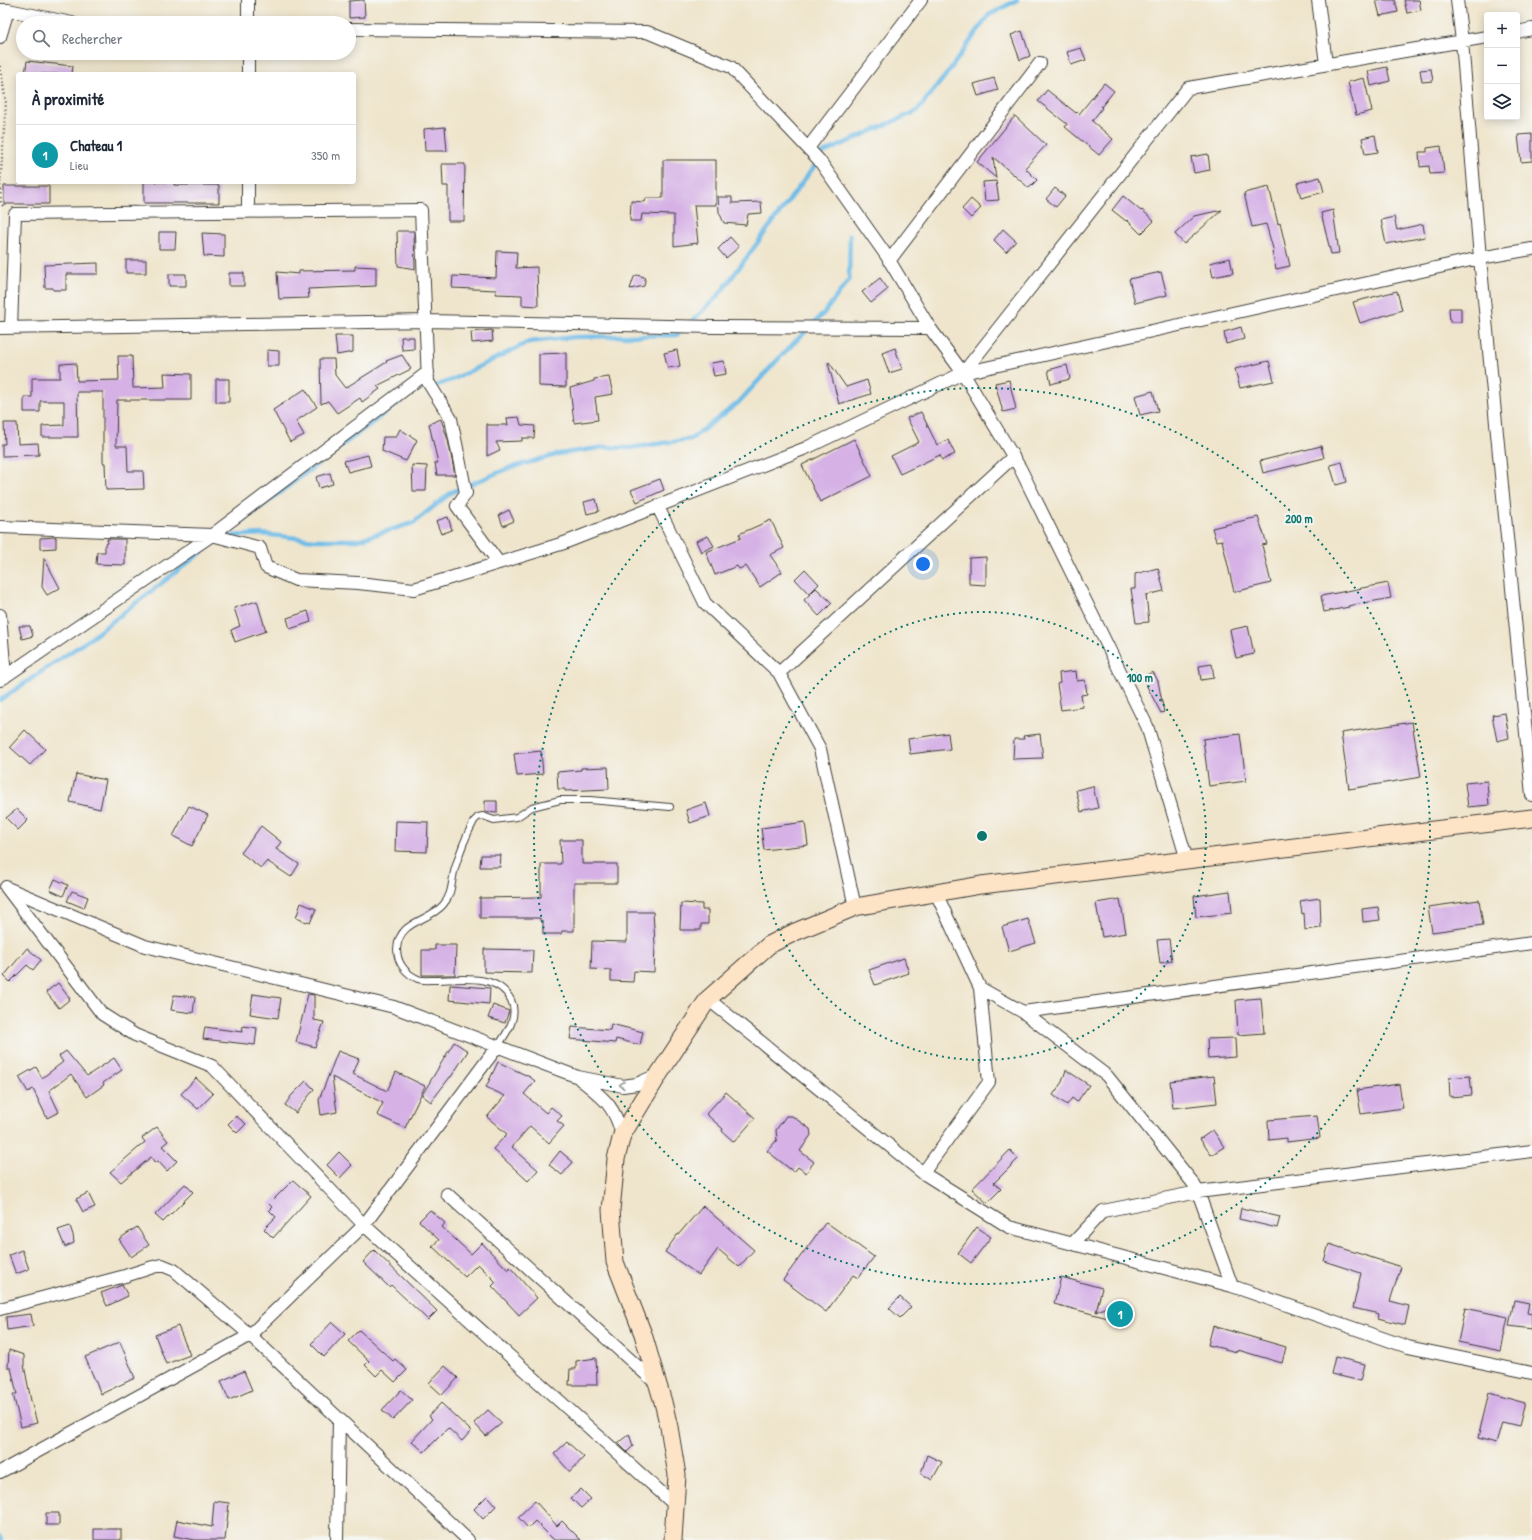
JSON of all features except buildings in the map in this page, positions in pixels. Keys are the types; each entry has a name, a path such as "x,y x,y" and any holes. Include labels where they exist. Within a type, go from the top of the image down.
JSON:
{"street":[{"path":"248,0 248,16"},
{"path":"808,148 921,0"},
{"path":"1318,0 1326,64"},
{"path":"1457,0 1462,41 1480,258 1532,795"},
{"path":"0,37 4,10 35,16"},
{"path":"356,29 647,32 731,67 819,160 889,261 930,328 963,373 1013,457 1147,726 1187,860"},
{"path":"1520,31 1532,29"},
{"path":"963,373 1188,88 1484,37"},
{"path":"248,60 248,72"},
{"path":"889,261 1040,63"},
{"path":"248,184 248,212"},
{"path":"499,563 457,506 466,492 451,419 428,382 427,321 421,210 15,214 5,328 427,321 721,327 930,328"},
{"path":"0,527 212,535 260,548 266,567 296,580 358,583 414,589 564,543 806,448 963,373 1480,258 1532,249"},
{"path":"2,678 212,535 428,372"},
{"path":"779,673 1013,457"},
{"path":"658,506 705,603 779,673 820,749 855,907"},
{"path":"0,615 2,678"},
{"path":"672,1540 677,1475 669,1427 658,1385 643,1334 615,1262 611,1210 615,1165 622,1135 659,1074 708,999 769,945 794,932 855,907 936,892 981,885 1532,818"},
{"path":"3,886 145,946 394,1007 578,1077 624,1086 637,1084 659,1074"},
{"path":"3,886 102,1014 135,1035 212,1066 364,1225 675,1505"},
{"path":"923,1173 989,1082 980,988 936,892"},
{"path":"1023,1012 1532,943"},
{"path":"980,988 1023,1012 1107,1076 1193,1183 1198,1192 1232,1286"},
{"path":"708,999 923,1173 1008,1227 1232,1286 1408,1347 1532,1373"},
{"path":"0,1472 250,1335 364,1225 498,1047"},
{"path":"578,1077 612,1108 618,1120 622,1135"},
{"path":"1072,1244 1103,1211 1198,1192 1532,1151"},
{"path":"448,1194 658,1385"},
{"path":"0,1309 162,1265 174,1270 250,1335 468,1540"},
{"path":"337,1540 339,1419"}],"lane":[{"path":"498,1047 506,1035 514,1017 514,1007 509,996 497,986 482,980 420,980 409,973 399,963 397,950 398,938 410,925 443,906 449,896 453,885 454,871 461,848 474,820 483,816 494,820 517,817 532,807 560,800 590,800 670,807"}],"path":[{"path":"0,66 6,103 0,185 1,202 5,210 15,214"}],"waterway":[{"path":"689,324 718,296 823,153 917,111 946,75 989,15 1017,0"},
{"path":"232,536 262,534 315,540 358,540 413,523 452,492 509,468 559,454 605,447 630,448 691,439 738,403 782,355 824,313 849,280 850,235"},
{"path":"0,700 91,638 221,537 418,388 432,387 452,380 529,342 574,337 677,335 683,329"},
{"path":"0,1536 2,1540"}],"place":[{"name":"Chateau 1","path":"1120,1314"}]}
